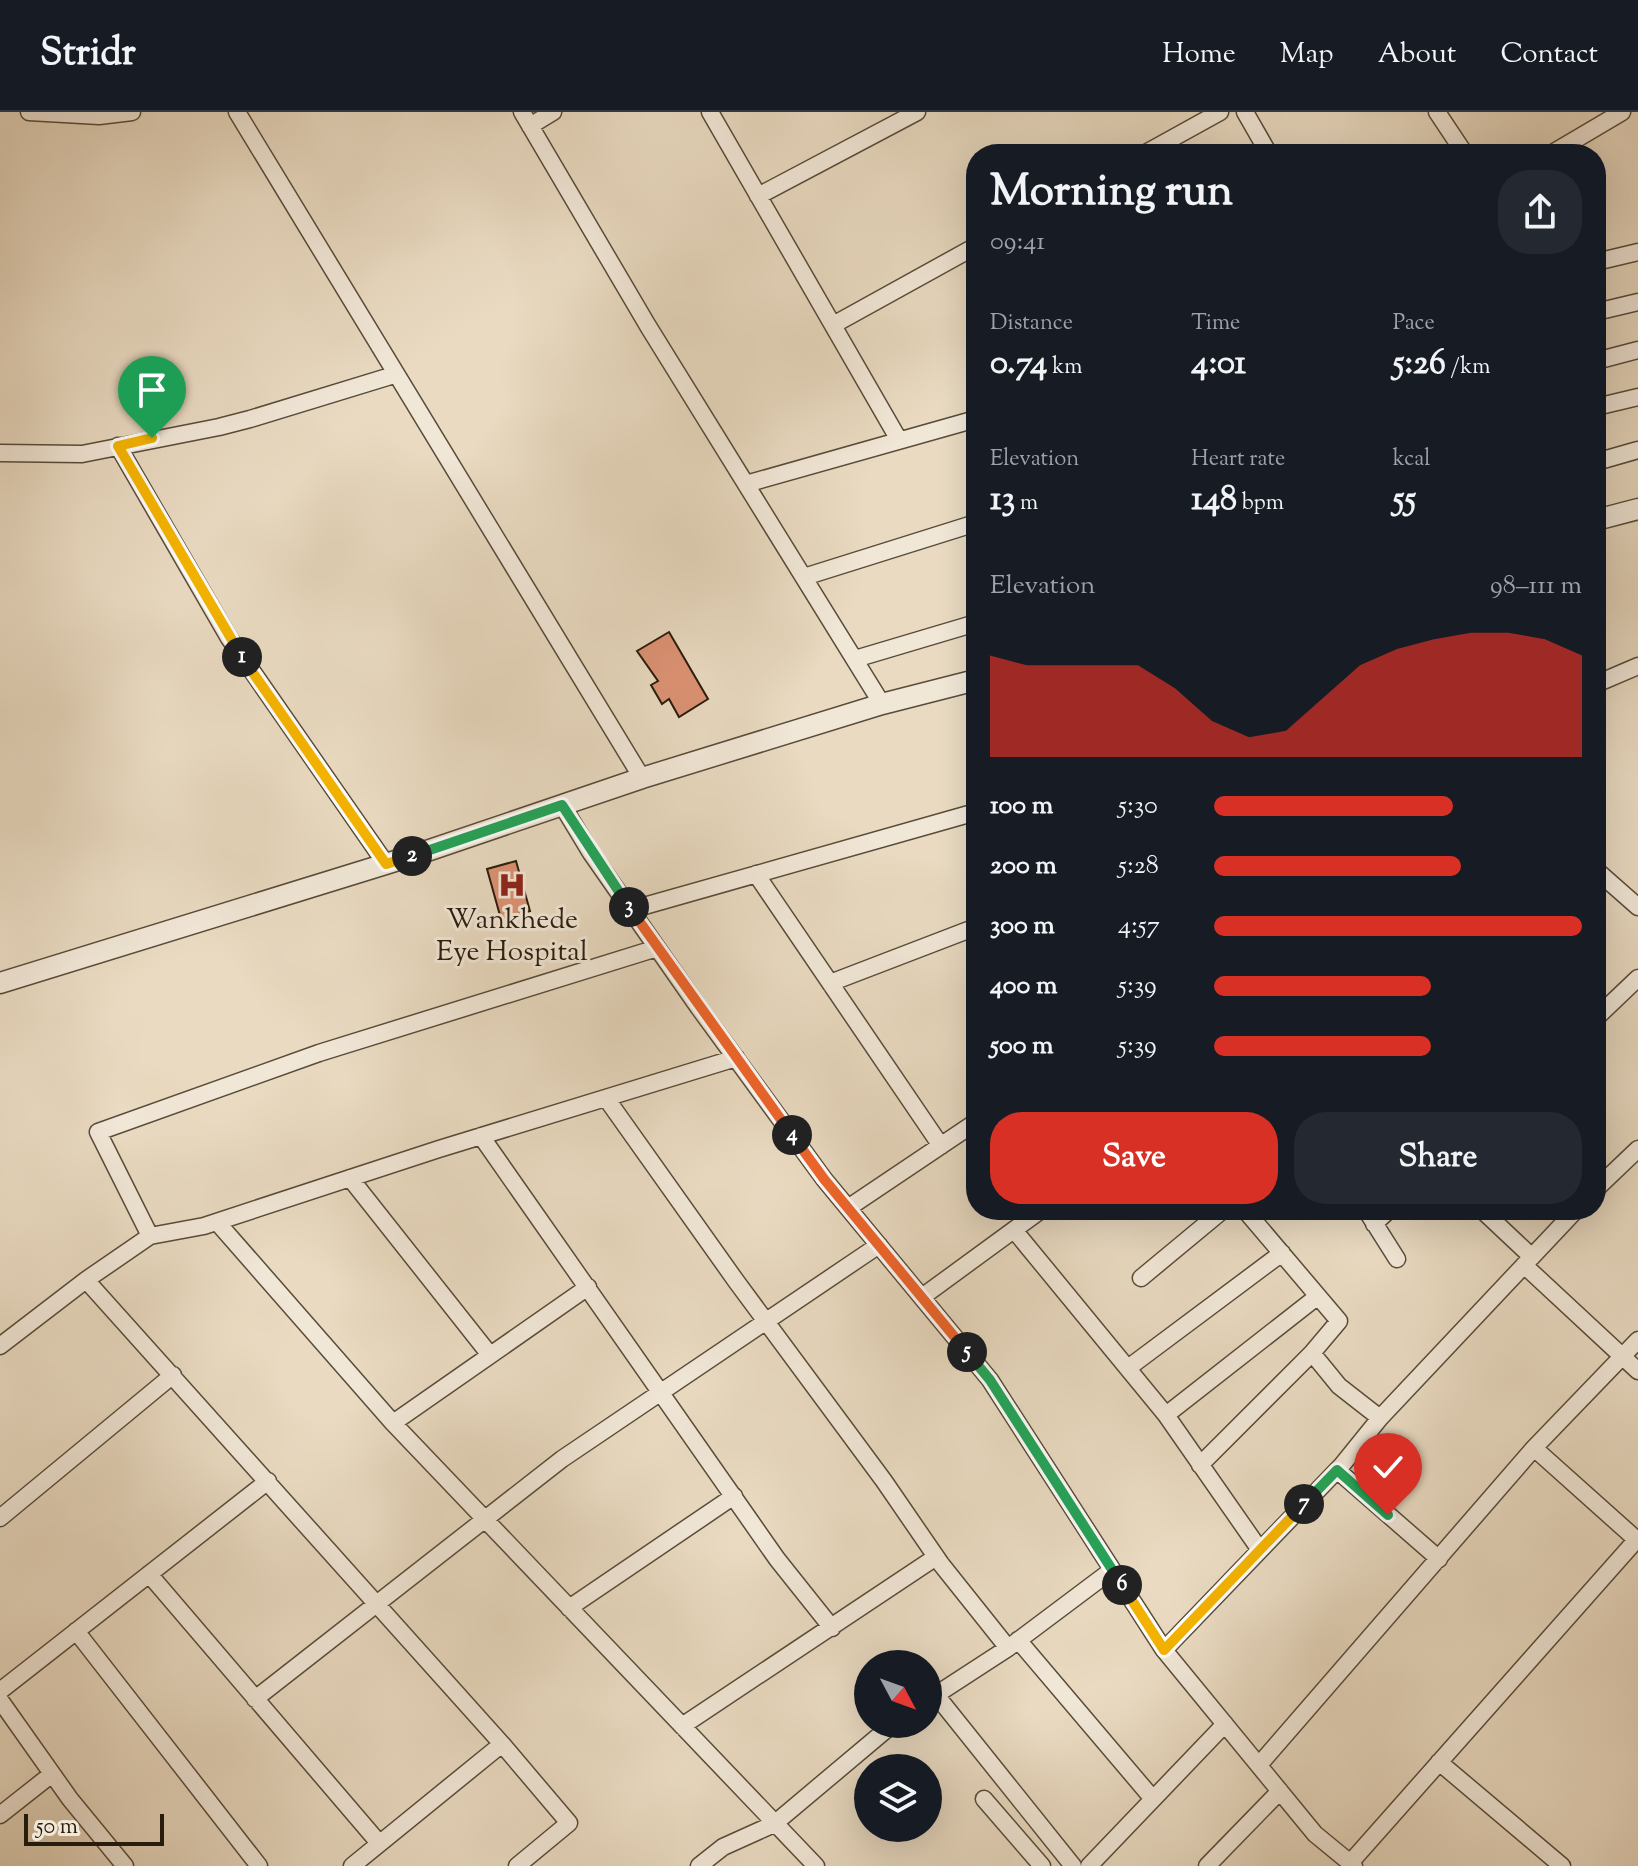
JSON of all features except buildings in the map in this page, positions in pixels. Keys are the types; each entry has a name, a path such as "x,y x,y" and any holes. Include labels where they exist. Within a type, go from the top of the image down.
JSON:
{"street":[{"path":"29,112 99,116 132,112"},
{"path":"237,112 394,375 642,778"},
{"path":"553,112 526,119 648,326 882,704"},
{"path":"710,112 899,440"},
{"path":"758,196 917,112"},
{"path":"1162,144 1220,112"},
{"path":"1245,112 1263,144"},
{"path":"1437,112 1458,144"},
{"path":"1563,144 1594,119 1622,112"},
{"path":"833,325 966,252"},
{"path":"1606,260 1638,252"},
{"path":"1606,310 1638,302"},
{"path":"1606,358 1638,350"},
{"path":"0,453 82,454 250,419 394,375"},
{"path":"1606,405 1638,397"},
{"path":"746,484 966,422"},
{"path":"118,446 229,638 386,864"},
{"path":"1606,459 1638,450"},
{"path":"1606,517 1638,509"},
{"path":"804,577 966,526"},
{"path":"855,659 966,626"},
{"path":"1606,680 1638,666"},
{"path":"0,983 386,864 642,778 882,704 966,683"},
{"path":"562,805 630,910 736,1058 848,1208 990,1380 1164,1650 1315,1834 1352,1864 1638,1540 1534,1448"},
{"path":"630,910 966,815"},
{"path":"756,874 941,1146"},
{"path":"1606,879 1638,907"},
{"path":"830,983 966,931"},
{"path":"150,1236 98,1132 319,1053 657,948"},
{"path":"1606,1008 1638,978"},
{"path":"0,1346 150,1236 217,1222 481,1136 736,1058"},
{"path":"606,1098 936,1557 1153,1799"},
{"path":"848,1208 966,1129"},
{"path":"481,1136 777,1559 832,1628"},
{"path":"1606,1179 1638,1149"},
{"path":"350,1178 490,1355"},
{"path":"922,1297 1028,1220"},
{"path":"1141,1278 1211,1220"},
{"path":"1200,1465 1312,1353 1339,1321 1254,1220"},
{"path":"1372,1220 1397,1259"},
{"path":"1491,1220 1638,1371"},
{"path":"1164,1650 1337,1470 1380,1418 1567,1220"},
{"path":"217,1222 393,1423 816,1866"},
{"path":"1014,1230 1166,1415 1260,1550"},
{"path":"255,1699 562,1459 879,1245"},
{"path":"1128,1368 1282,1253"},
{"path":"86,1280 502,1744 569,1823 517,1866"},
{"path":"393,1423 588,1287"},
{"path":"1166,1415 1318,1296"},
{"path":"1259,1765 1534,1448 1638,1340"},
{"path":"1312,1353 1339,1386 1380,1418"},
{"path":"0,1518 173,1375"},
{"path":"1337,1470 1439,1559"},
{"path":"0,1691 268,1481"},
{"path":"569,1608 734,1496"},
{"path":"682,1726 936,1557"},
{"path":"942,1691 1013,1644 1112,1570"},
{"path":"149,1574 379,1843"},
{"path":"76,1631 259,1866"},
{"path":"0,1700 52,1774 125,1866"},
{"path":"942,1710 1073,1866"},
{"path":"1089,1866 1225,1724"},
{"path":"699,1866 723,1847 774,1824 876,1738"},
{"path":"352,1866 502,1744"},
{"path":"1439,1762 1562,1866"},
{"path":"0,1815 52,1774"},
{"path":"1207,1866 1280,1791"},
{"path":"984,1799 1042,1866"}],"place":[{"name":"Wankhede Eye Hospital","path":"512,885"}],"route":[{"path":"152,438 118,446 229,638 386,864 562,805 591,853 699,1008 824,1179 990,1380 1164,1650 1337,1470 1388,1515"}]}
